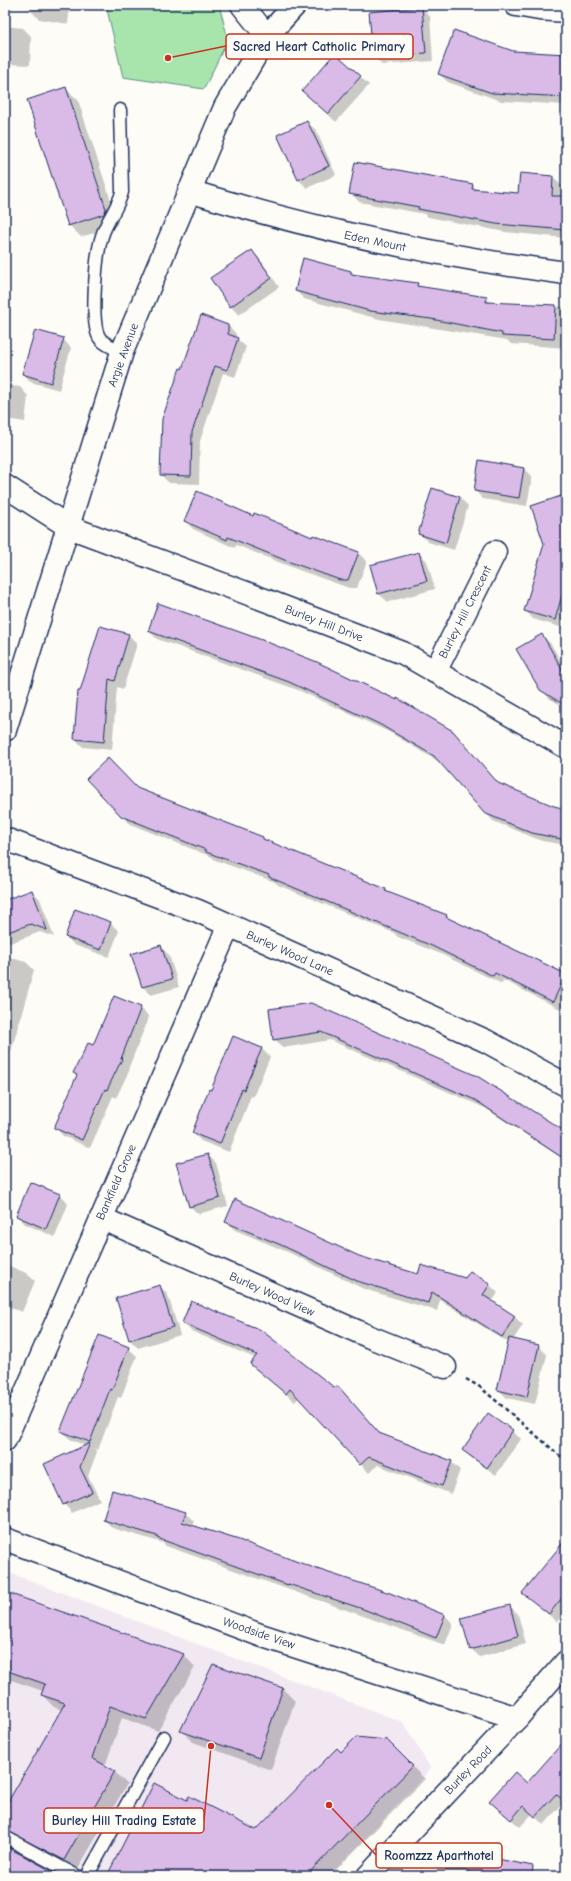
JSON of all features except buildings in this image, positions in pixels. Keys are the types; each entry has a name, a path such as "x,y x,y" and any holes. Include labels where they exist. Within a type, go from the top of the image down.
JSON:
{"street":[{"path":"242,5 267,36"},
{"name":"Argie Avenue","path":"5,730 122,352 225,107 267,36 295,5"},
{"path":"516,5 539,9 566,11"},
{"name":"Eden Mount","path":"189,191 263,214 340,234 483,262 566,273"},
{"name":"Burley Hill Drive","path":"5,486 69,527 402,653 566,748"},
{"name":"Burley Hill Crescent","path":"434,672 495,552"},
{"name":"Burley Wood Lane","path":"5,839 198,911 486,1041 566,1085"},
{"name":"Bankfield Grove","path":"5,1440 229,925"},
{"name":"Burley Wood View","path":"101,1218 370,1337 445,1367"},
{"name":"Woodside View","path":"5,1539 260,1635 518,1718"},
{"name":"Burley Road","path":"368,1876 518,1718 566,1662"}],"lane":[{"path":"120,110 122,192 119,204 102,236 97,254 94,308 96,327 100,338 122,352"},
{"path":"87,1876 164,1737"},
{"path":"5,1837 77,1876"}],"path":[{"path":"445,1367 480,1387 566,1461"}],"shaded area":[{"path":"5,1571 403,1722 431,1769 330,1876 5,1876"}],"green space":[{"path":"106,5 219,5 228,39 204,89 123,77"}],"place":[{"name":"Sacred Heart Catholic Primary","path":"168,58"},
{"name":"Burley Hill Trading Estate","path":"211,1746"},
{"name":"Roomzzz Aparthotel","path":"329,1805"}]}
